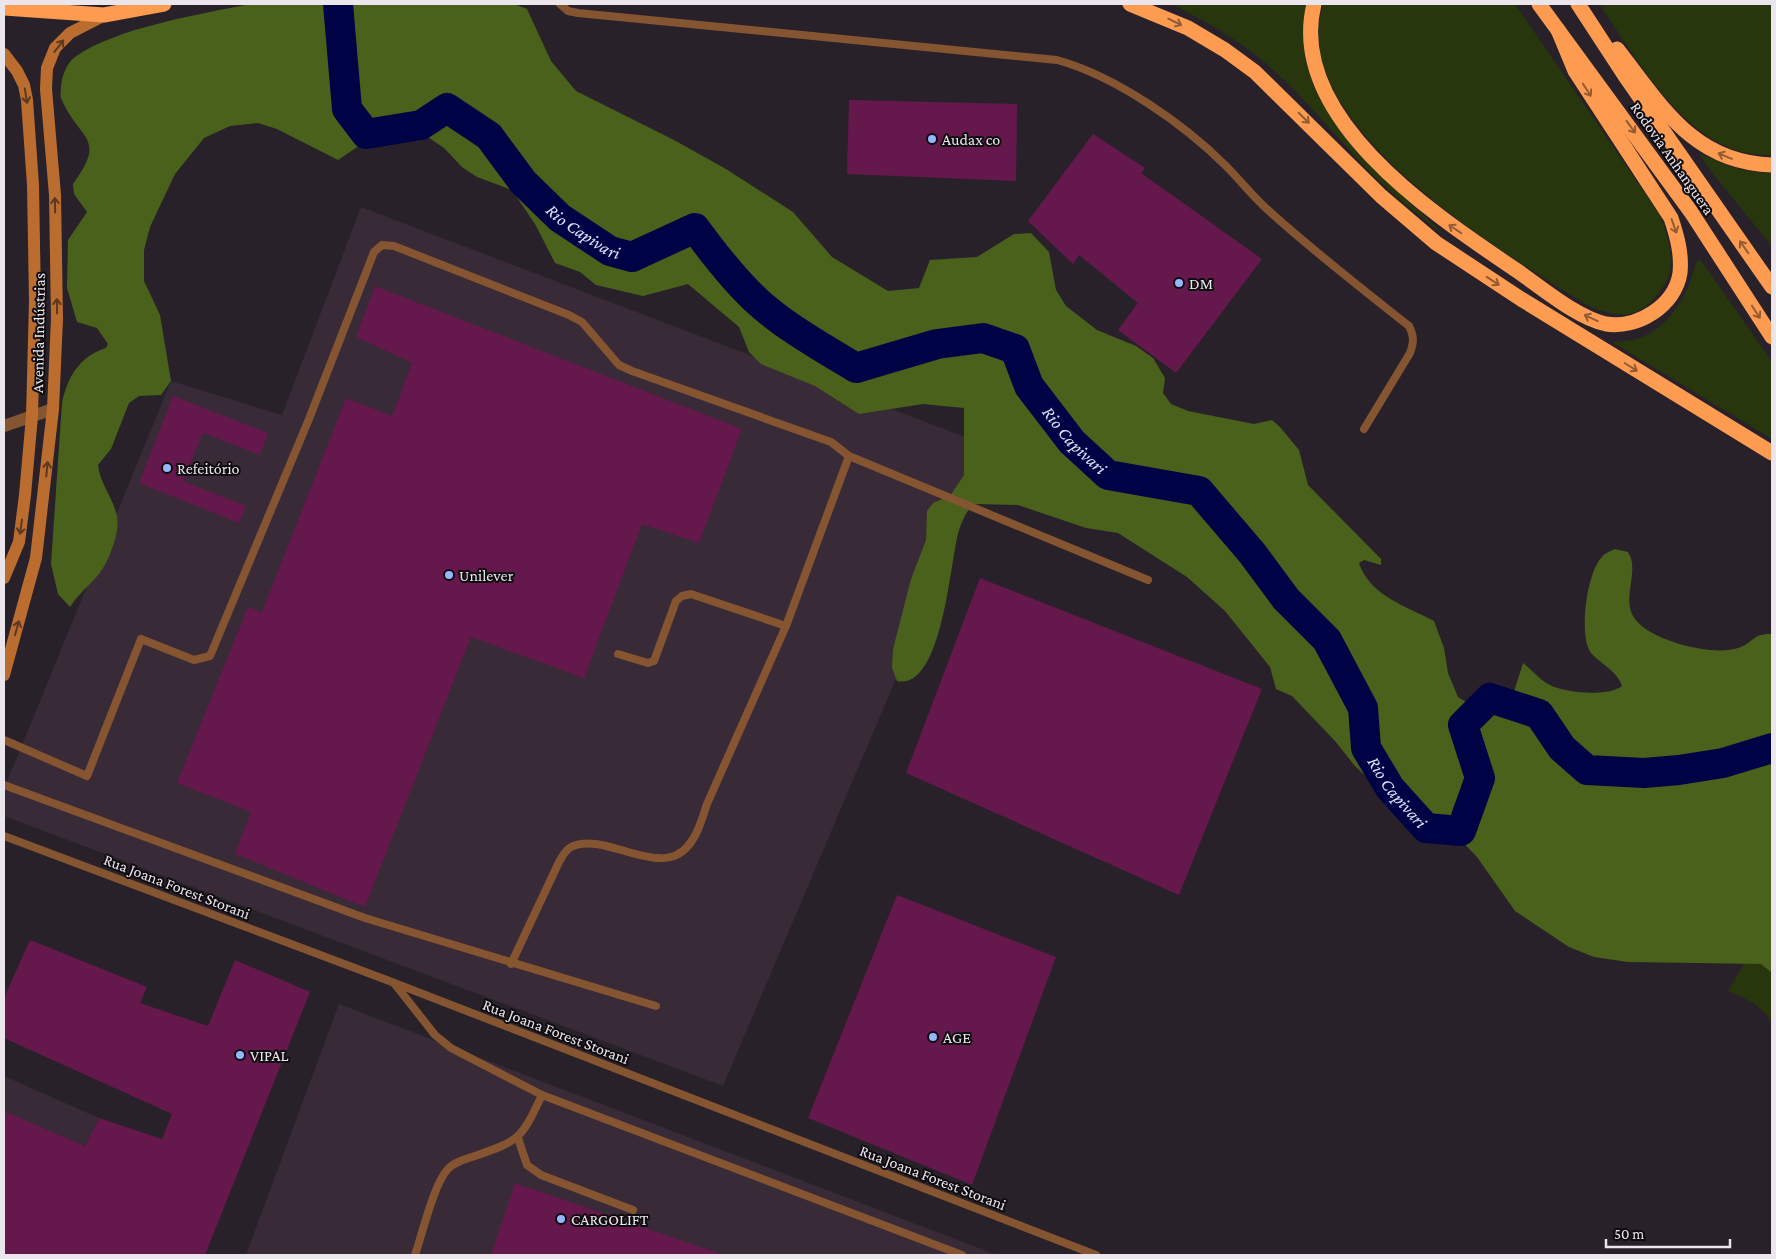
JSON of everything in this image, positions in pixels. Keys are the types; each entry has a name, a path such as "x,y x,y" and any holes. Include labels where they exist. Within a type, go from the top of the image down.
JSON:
{"highway":[{"path":"104,15 135,4"},
{"path":"4,8 104,15 164,4"},
{"path":"1130,4 1195,32 1255,72 1381,196 1436,243 1521,299 1772,453"},
{"path":"1314,4 1310,29 1312,49 1322,87 1331,105 1349,130 1387,172 1437,217 1572,308 1604,324 1628,324 1643,319 1658,308 1675,287 1680,275 1678,238 1671,218 1575,71 1558,30"},
{"name":"Rodovia Anhanguera","path":"1539,4 1686,204 1772,337"},
{"name":"Rodovia Anhanguera","path":"1578,4 1624,76 1772,287"},
{"path":"1582,4 1679,126 1701,144 1726,158 1752,165 1772,165"}],"street":[{"name":"Avenida Indústrias","path":"4,675 36,558 53,409 57,310 55,195 46,89 47,68 55,48 70,33 104,15"},
{"name":"Avenida Indústrias","path":"4,54 17,71 24,85 27,100 33,185 35,259 32,416 19,542 4,578"},
{"path":"4,426 53,409"}],"lane":[{"path":"560,4 568,12 1056,60 1082,67 1110,81 1183,128 1225,165 1281,222 1409,326 1413,334 1414,344 1364,430"},
{"path":"4,740 87,776 141,639 194,660 210,656 309,419 374,252 382,245 394,246 569,315 582,322 619,365 830,442 849,456 1148,580"},
{"path":"511,964 559,862 568,848 584,842 660,859 677,855 687,848 697,834 707,804 786,626 849,456"},
{"path":"618,654 648,663 654,661 676,601 682,596 691,594 786,626"},
{"path":"4,785 365,918 511,964 656,1006"},
{"name":"Rua Joana Forest Storani","path":"4,836 392,982 1096,1255"},
{"path":"392,982 434,1035 451,1048 542,1095 962,1255"},
{"path":"415,1255 440,1181 448,1169 461,1161 506,1145 518,1138 528,1126 542,1095"},
{"path":"518,1138 527,1165 541,1175 633,1210"}],"shaded area":[{"path":"361,207 994,448 723,1086 4,816 4,789 171,381 282,415"},
{"path":"339,1004 997,1255 246,1255"},
{"path":"4,1076 99,1118 85,1146 28,1122 4,1182"}],"green space":[{"path":"250,4 514,4 527,9 551,61 576,91 674,140 726,169 793,212 832,257 888,291 919,288 930,260 977,257 1014,234 1031,233 1049,252 1056,290 1066,306 1097,330 1136,346 1153,358 1165,378 1163,393 1171,404 1188,411 1254,424 1272,420 1280,427 1299,450 1308,485 1381,559 1381,565 1364,560 1359,563 1371,584 1390,599 1434,621 1444,648 1448,673 1458,697 1482,712 1512,698 1523,663 1540,678 1557,688 1576,692 1597,693 1607,692 1622,686 1617,676 1591,653 1587,645 1585,633 1586,604 1592,576 1602,557 1615,549 1628,552 1632,567 1630,608 1640,625 1651,632 1681,644 1713,650 1738,648 1760,635 1772,634 1772,973 1761,964 1628,962 1594,957 1569,947 1515,911 1477,857 1453,832 1403,811 1355,766 1335,741 1292,696 1276,689 1270,667 1225,611 1187,577 1118,533 1086,528 1018,505 974,504 969,509 959,530 942,620 925,666 913,679 897,681 892,668 893,649 911,579 926,540 927,511 933,503 950,496 964,475 964,408 923,404 859,414 815,386 761,364 749,352 739,327 688,284 643,296 596,285 580,272 555,263 535,224 512,190 477,177 462,167 444,148 425,135 405,131 375,135 338,160 277,129 258,123 230,126 204,138 175,174 150,227 144,250 144,281 160,315 171,381 161,395 139,396 129,403 111,449 98,465 101,478 117,516 116,536 112,550 103,568 70,607 58,594 51,564 62,403 71,376 76,369 89,357 106,348 108,344 97,328 77,322 67,288 68,240 87,212 74,194 73,184 83,168 88,156 89,147 87,139 68,112 61,98 63,75 69,63 75,57 112,38 159,23"},
{"path":"1171,4 1307,4 1304,35 1305,53 1311,79 1324,104 1341,130 1384,178 1448,238 1403,203 1378,180 1305,101 1258,57 1216,28"},
{"path":"1323,4 1515,4 1660,215 1665,228 1671,264 1665,284 1649,304 1641,310 1632,313 1615,314 1585,304 1514,259 1476,232 1437,204 1401,173 1369,140 1343,106 1325,71 1320,55 1319,38"},
{"path":"1599,4 1772,4 1772,155 1743,152 1716,141 1692,124 1670,103 1650,78"},
{"path":"1699,153 1734,167 1762,173 1772,173 1772,246 1713,174"},
{"path":"1700,259 1772,362 1772,439 1612,342 1640,338 1651,333 1661,325 1683,297 1696,262"},
{"path":"1744,964 1761,964 1772,973 1772,1023 1759,1007 1728,991"}],"building":[{"name":"Audax co","path":"849,100 1017,104 1016,181 847,174"},
{"name":"DM","path":"1093,134 1145,168 1141,173 1262,259 1176,373 1118,330 1138,303 1079,255 1073,264 1028,221"},
{"name":"Unilever","path":"375,286 742,429 699,543 642,524 584,678 471,637 365,907 235,854 251,812 177,783 248,607 262,612 346,398 392,416 412,363 356,337"},
{"name":"Refeitório","path":"173,396 268,433 260,455 203,433 183,481 246,506 239,523 139,483"},
{"path":"980,578 1262,689 1179,895 906,773"},
{"name":"AGE","path":"897,895 1056,957 972,1185 808,1118"},
{"name":"VIPAL","path":"30,940 147,987 140,1003 208,1026 235,960 310,992 205,1255 4,1255 4,1111 85,1146 99,1118 162,1139 172,1114 4,1038 4,998"},
{"name":"CARGOLIFT","path":"515,1183 718,1253 717,1255 491,1255"}],"waterway":[{"name":"Rio Capivari","path":"338,4 347,109 366,134 421,125 447,108 489,136 523,182 560,218 610,251 632,257 695,228 741,285 758,302 793,329 856,368 937,344 983,338 1015,349 1029,386 1072,442 1108,475 1199,491 1252,553 1286,599 1327,640 1363,708 1366,748 1390,788 1426,828 1461,831 1480,778 1463,725 1490,698 1539,714 1562,748 1587,770 1644,773 1679,770 1723,763 1772,748"}],"place":[{"name":"Audax co","path":"932,139"},
{"name":"DM","path":"1179,283"},
{"name":"Refeitório","path":"167,468"},
{"name":"Unilever","path":"449,575"},
{"name":"AGE","path":"933,1037"},
{"name":"VIPAL","path":"240,1055"},
{"name":"CARGOLIFT","path":"561,1219"}]}
